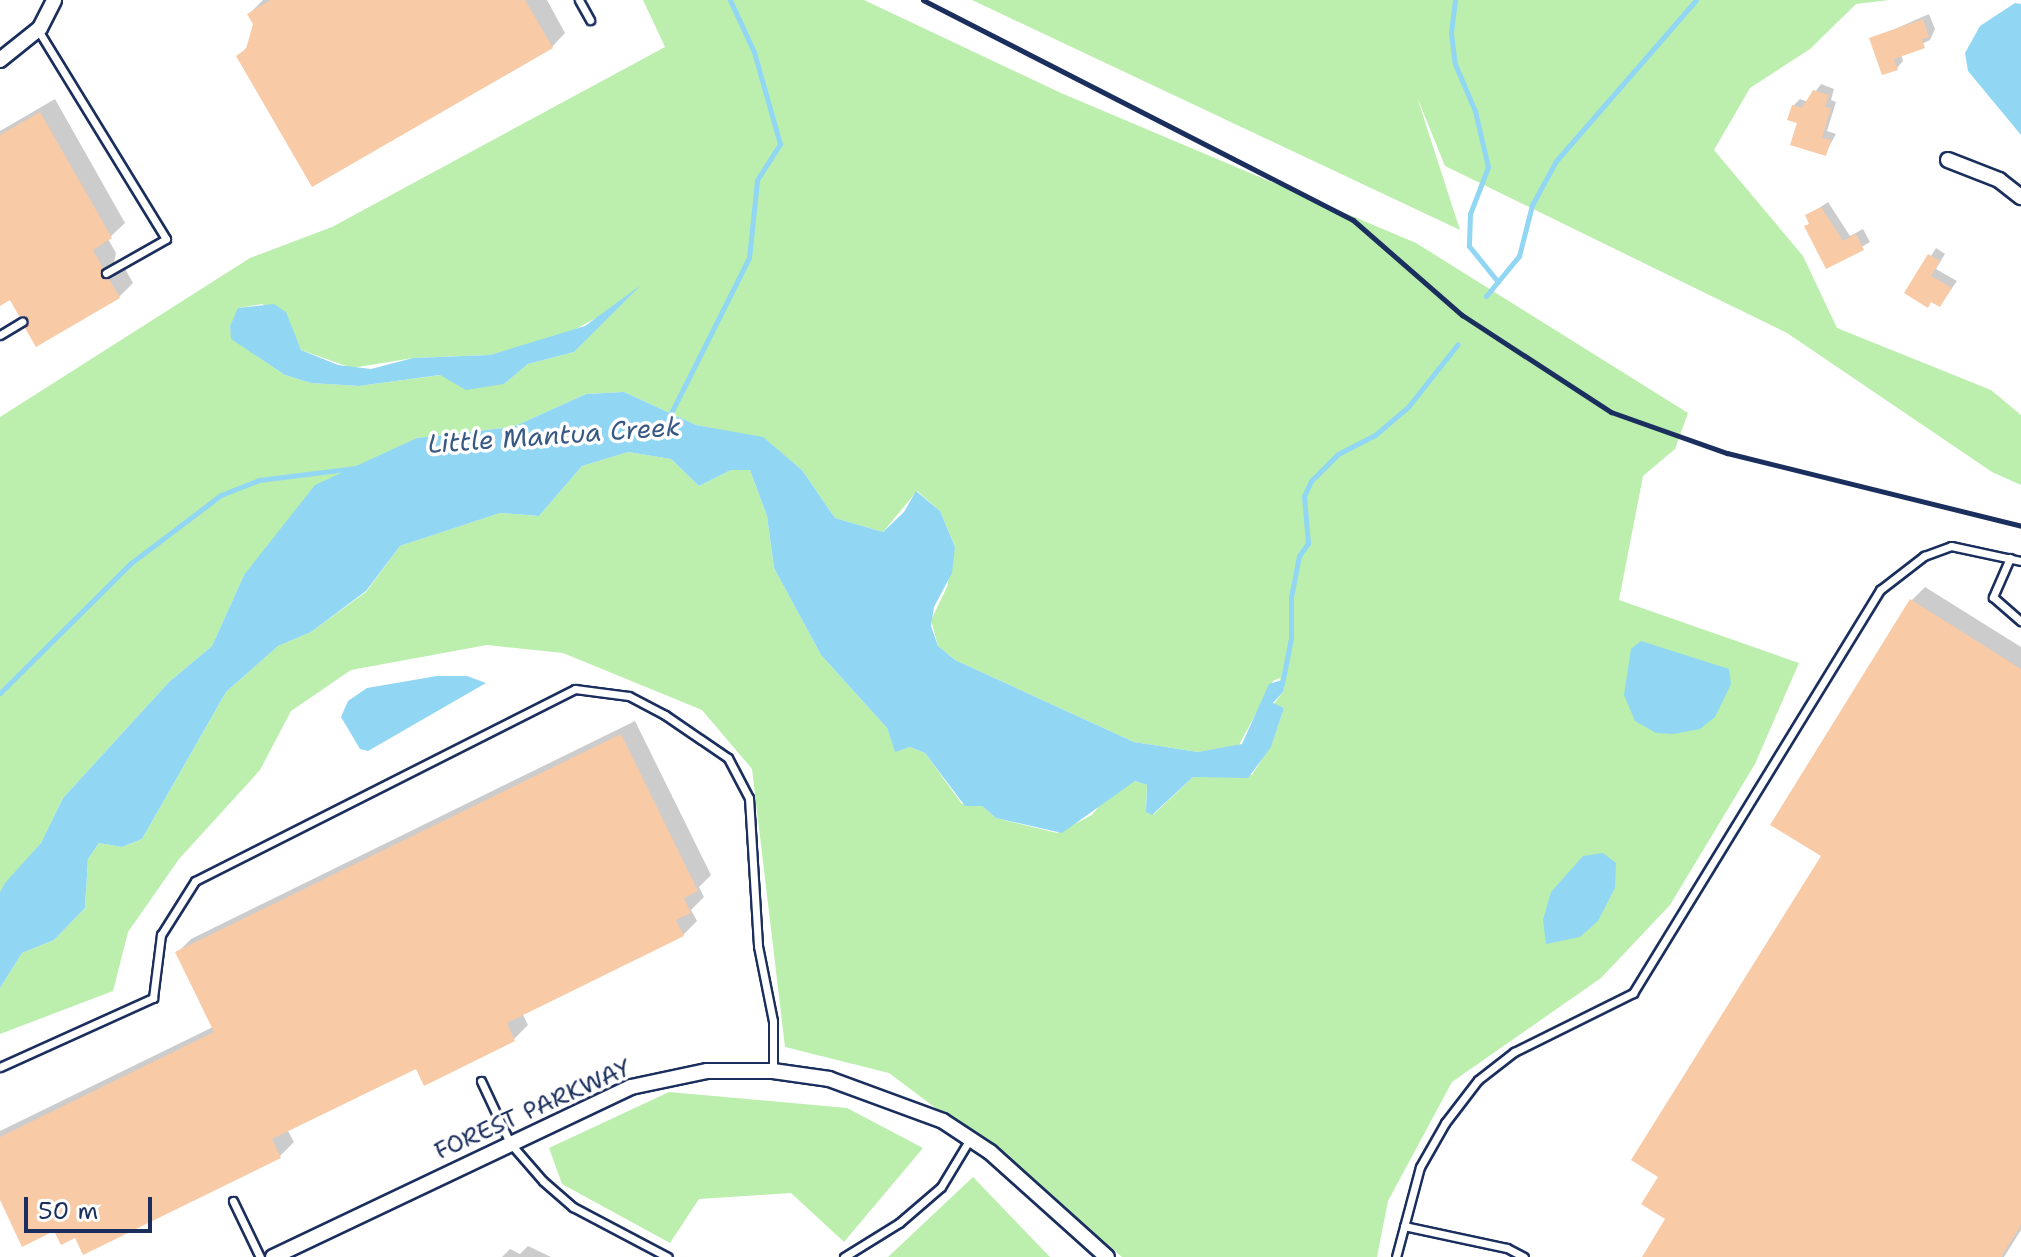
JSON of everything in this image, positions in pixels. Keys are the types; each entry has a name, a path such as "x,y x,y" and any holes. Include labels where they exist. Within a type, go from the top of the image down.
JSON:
{"street":[{"path":"0,60 38,30 54,0"},
{"path":"1948,160 1999,180 2021,197"},
{"name":"FOREST PARKWAY","path":"273,1257 631,1087 707,1071 773,1071 829,1079 880,1095 943,1121 970,1139 1107,1257"}],"lane":[{"path":"579,0 590,20"},
{"path":"38,30 166,239 106,273"},
{"path":"0,335 22,322"},
{"path":"1396,1257 1420,1167 1478,1080 1514,1052 1633,993 1880,590 1924,556 1951,546 2021,561"},
{"path":"2010,558 1993,597 2021,621"},
{"path":"0,1067 153,998 161,935 195,881 575,689 629,696 665,715 728,758 749,798 758,946 773,1021 773,1071"},
{"path":"481,1081 510,1143 573,1207 668,1257"},
{"path":"844,1257 899,1223 941,1187 970,1139"},
{"path":"233,1201 260,1257"},
{"path":"1404,1226 1507,1248 1524,1257"}],"green space":[{"path":"643,0 864,0 1061,93 1416,243 1688,413 1675,449 1643,476 1619,600 1799,663 1755,764 1670,905 1601,978 1452,1082 1388,1201 1377,1257 1122,1257 1033,1181 889,1073 785,1047 752,769 702,710 563,653 487,645 351,670 291,711 260,770 179,859 128,932 113,991 0,1034 0,988 22,953 54,940 85,908 88,859 99,843 122,847 142,839 226,692 278,646 311,632 366,592 400,546 500,513 539,516 582,466 628,452 671,459 699,486 731,470 750,470 767,516 774,568 821,655 887,728 895,751 910,747 925,753 962,804 982,806 996,818 1057,833 1092,815 1104,800 1135,781 1147,785 1146,812 1154,814 1193,777 1252,775 1272,743 1284,708 1273,705 1283,692 1280,678 1273,681 1238,747 1198,752 1134,742 955,660 938,646 931,620 947,587 955,547 940,511 917,491 883,532 835,518 802,470 763,438 696,425 624,392 586,394 513,427 417,438 244,575 212,646 169,682 63,798 41,843 0,892 0,417 250,258 332,227 665,47","holes":["262,304 288,320 301,350 352,368 413,358 490,355 567,334 596,318 596,329 574,352 528,364 504,384 441,375 359,386 311,383 285,375 232,339 230,326 239,308"]},
{"path":"972,0 1890,0 1856,4 1810,49 1750,88 1714,150 1803,256 1837,328 1991,390 2021,415 2021,485 1992,472 1787,333 1445,166 1417,97 1460,230"},
{"path":"669,1092 847,1108 923,1148 844,1242 791,1193 699,1199 670,1243 562,1184 549,1148"},
{"path":"973,1177 1050,1257 888,1257"}],"water":[{"path":"2015,3 2021,4 2021,135 1968,71 1965,53 1980,26"},
{"path":"641,285 574,352 528,364 504,384 466,390 440,375 359,386 311,383 285,375 231,339 230,326 238,308 274,304 286,312 301,350 338,365 371,369 413,358 490,355 585,326"},
{"path":"624,392 696,425 763,437 802,470 835,518 883,532 904,512 916,491 940,511 955,547 952,573 934,607 931,626 938,646 955,660 1134,742 1198,752 1242,744 1269,684 1285,679 1283,692 1273,703 1284,708 1271,747 1248,778 1193,777 1152,815 1146,812 1147,785 1135,781 1062,833 996,818 982,806 965,806 925,753 910,747 895,752 887,728 821,655 774,568 767,516 750,470 731,470 699,486 671,459 628,452 582,466 539,516 500,513 400,546 366,591 311,632 278,646 226,692 142,839 122,847 99,843 88,859 85,908 54,940 22,953 0,988 0,892 5,883 41,843 63,798 169,682 212,646 244,575 315,485 417,438 513,427 586,394"},
{"path":"1641,641 1729,669 1731,684 1715,717 1700,729 1673,734 1656,733 1635,721 1624,695 1631,649"},
{"path":"437,676 467,676 486,683 368,751 360,749 341,717 348,701 367,688"},
{"path":"1603,853 1616,863 1615,888 1598,921 1580,937 1546,944 1543,920 1551,892 1583,856"}],"building":[{"path":"271,0 525,0 553,48 312,187 236,56 246,49 253,24 247,14"},
{"path":"1923,19 1929,37 1922,39 1925,48 1894,59 1898,70 1882,75 1869,38"},
{"path":"1813,90 1829,95 1825,107 1831,108 1822,138 1831,140 1826,156 1790,145 1797,123 1787,120 1792,105 1802,108"},
{"path":"40,112 112,238 93,250 103,268 101,277 109,279 120,298 36,347 25,328 27,318 19,316 10,300 0,306 0,135"},
{"path":"1821,207 1843,241 1856,234 1864,250 1826,269 1804,226 1809,224 1805,215"},
{"path":"1928,254 1940,261 1931,276 1952,288 1940,307 1931,302 1928,308 1904,293"},
{"path":"1910,599 2021,669 2021,1225 2001,1257 1642,1257 1665,1219 1641,1204 1658,1177 1631,1160 1821,856 1770,825"},
{"path":"621,734 698,891 684,898 691,913 676,920 684,936 507,1023 515,1041 424,1086 416,1069 272,1139 281,1158 83,1255 75,1238 61,1245 54,1231 22,1247 0,1200 0,1137 214,1032 175,952"}],"waterway":[{"path":"669,417 749,258 757,180 780,144 754,52 730,0"},
{"name":"Little Mantua Creek","path":"1455,0 1451,33 1455,64 1475,111 1488,167 1470,214 1469,246 1498,282"},
{"path":"1486,296 1519,256 1532,205 1556,161 1696,0"},
{"name":"Little Mantua Creek","path":"1282,684 1291,638 1291,597 1299,556 1308,543 1304,496 1311,481 1338,454 1375,435 1408,407 1458,344"},
{"name":"Little Mantua Creek","path":"0,693 131,563 221,495 259,480 356,468"}],"railway":[{"path":"923,0 1353,220 1462,315 1611,412 1727,453 2021,526"}]}
